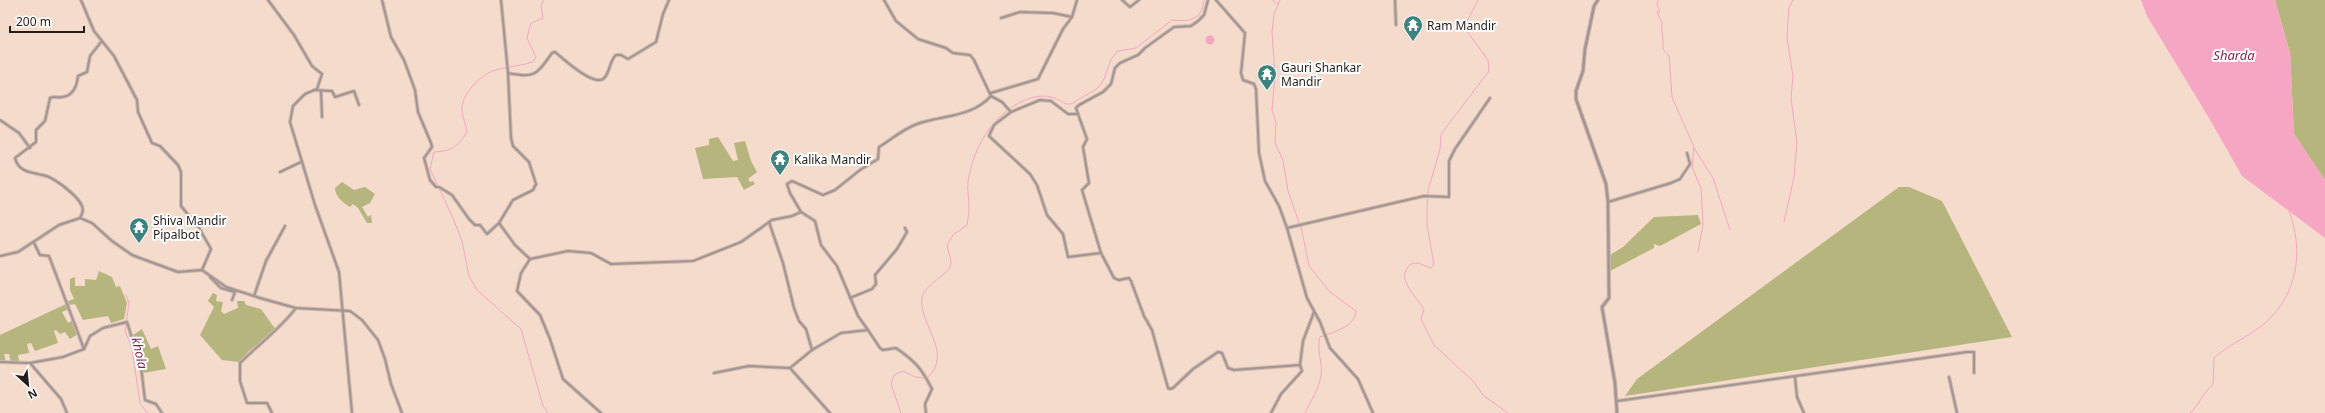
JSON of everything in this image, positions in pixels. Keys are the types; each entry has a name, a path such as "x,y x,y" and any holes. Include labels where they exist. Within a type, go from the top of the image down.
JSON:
{"street":[{"path":"81,0 89,22 101,42 114,56 137,100 138,112 152,143 160,146 180,169 181,206 199,228 211,249 202,270"},
{"path":"268,0 294,35 312,66 322,74 314,90"},
{"path":"382,0 391,37 404,60 415,90 418,112 431,143 432,147 424,158 430,180 436,187 439,187 452,195 469,219 475,225 480,225 487,234 499,223 513,200 533,190 536,184 529,162 513,146 511,138 508,73 501,0"},
{"path":"508,73 532,76 539,72 552,53 555,52 573,68 593,78 601,80 605,77 616,55 621,55 628,59 656,42 663,14 669,0"},
{"path":"884,0 896,21 918,39 946,48 953,53 970,55 991,94 1002,102 1009,110"},
{"path":"926,413 925,404 932,389 924,373 915,361 896,348 883,350 880,348 858,316 837,266 821,245 815,221 801,212 787,188 789,181 796,182 823,195 831,192 860,170 878,159 880,147 908,128 957,116 981,105 991,94 1038,79 1063,29 1072,17 1077,0"},
{"path":"1122,0 1130,7 1139,0"},
{"path":"1208,0 1204,15 1198,21 1191,26 1174,27 1145,48 1138,56 1120,63 1115,68 1111,84 1103,92 1078,105 1076,108 1087,139 1083,147 1090,183 1082,190 1101,254 1114,278 1118,280 1129,278 1131,281 1144,316 1152,330 1167,385 1170,389 1193,369 1218,352 1222,353 1228,368 1234,370 1300,365"},
{"path":"1216,0 1245,34 1241,73 1243,80 1254,84 1256,89 1259,153 1263,174 1287,228 1307,298 1330,348 1358,379 1373,413"},
{"path":"1395,0 1396,26"},
{"path":"1598,0 1594,6 1585,49 1583,71 1576,91 1576,99 1606,184 1608,202 1609,298 1602,307 1617,401 1617,413"},
{"path":"1001,18 1020,12 1052,13 1072,17"},
{"path":"80,218 83,212 82,205 71,194 50,178 28,172 18,165 15,158 36,142 36,130 45,121 50,98 62,97 71,94 77,85 78,76 87,72 90,56 101,42"},
{"path":"352,413 346,367 343,310 335,258 301,162 290,122 290,115 293,106 305,94 314,90 332,91 336,97 354,91 358,105"},
{"path":"321,91 322,117"},
{"path":"1287,228 1429,195 1449,197 1449,161 1490,98"},
{"path":"1078,114 1068,114 1051,101 1040,100 1009,110 994,125 989,136 1030,174 1037,185 1047,215 1066,241 1068,257 1101,254"},
{"path":"0,120 19,133 30,148"},
{"path":"1608,202 1680,179 1690,164 1687,153"},
{"path":"280,172 301,162"},
{"path":"601,413 563,379 550,339 540,315 517,290 521,273 530,259 568,251 591,254 611,264 693,261 741,242 769,222 801,212"},
{"path":"0,256 18,252 34,243 59,225 80,218 92,223 112,242 132,255 178,272 202,270 221,288 235,292 232,300"},
{"path":"769,222 783,263 794,308 799,321 806,329 812,350"},
{"path":"499,223 515,245 530,259"},
{"path":"254,296 266,262 284,226"},
{"path":"850,298 872,289 876,284 875,275 897,249 907,232 905,228"},
{"path":"34,243 40,254 49,256 84,349"},
{"path":"209,276 226,287 296,308 350,311 362,320 378,340 386,359 390,384 402,413"},
{"path":"272,413 267,403 247,403 240,381 240,363 257,346 276,331 296,308"},
{"path":"1271,413 1281,394 1293,379 1302,371 1300,365 1303,341 1314,312"},
{"path":"0,362 30,363 63,357 84,349 90,336 103,328 125,321 141,367 144,400 156,404 162,413"},
{"path":"714,373 749,366 790,368 812,350 841,333 868,330"},
{"path":"1617,401 1967,352 1974,352 1974,373"},
{"path":"30,363 61,399 67,413"},
{"path":"790,368 830,413"},
{"path":"1795,377 1797,397 1804,413"},
{"path":"1949,377 1957,413"}],"shaded area":[{"path":"2275,0 2325,0 2325,180 2294,134 2290,53"},
{"path":"718,137 733,161 738,160 734,143 745,141 751,161 757,172 748,179 750,182 753,181 755,184 744,190 737,177 703,179 695,148 709,145 709,139"},
{"path":"342,182 354,190 365,187 375,194 370,203 362,207 368,217 371,215 372,223 367,223 358,208 353,204 350,207 338,196 335,188"},
{"path":"1899,187 1909,187 1942,201 2012,337 1625,396 1637,379"},
{"path":"1698,215 1701,224 1660,246 1654,244 1654,248 1610,271 1610,255 1623,247 1654,217"},
{"path":"99,271 112,277 116,287 120,286 127,303 124,319 111,323 108,316 83,320 75,304 69,305 68,301 74,299 70,290 70,279 75,277 75,286 85,286 85,279 96,280"},
{"path":"213,293 217,295 216,301 223,302 221,311 224,314 238,308 237,301 244,301 246,305 261,309 276,330 249,351 239,362 222,360 200,335 214,307 208,301"},
{"path":"66,304 69,309 62,312 68,323 73,320 78,334 70,339 65,332 60,334 56,330 54,331 58,343 35,351 31,343 27,344 29,353 18,355 19,362 11,362 9,354 4,354 6,362 0,361 0,335"},
{"path":"142,329 151,349 158,346 166,369 143,373 137,342 133,335"}],"water":[{"name":"Sharda","path":"2141,0 2275,0 2290,53 2294,134 2325,180 2325,238 2242,176 2209,118 2147,16"},
{"path":"1210,35 1215,40 1210,45 1205,40"}],"waterway":[{"path":"544,0 541,6 543,18 531,23 527,38 536,57 533,62 490,72 484,75 473,86 464,98 462,105 467,132 454,147 445,151 434,152 430,169 462,241 469,276 477,290 521,329 543,406 548,413"},
{"path":"928,377 935,368 937,358 936,348 922,308 922,298 928,288 950,267 951,261 947,245 953,235 967,225 969,206 968,185 974,157 979,145 993,124 1012,107 1034,97 1045,96 1055,98 1066,104 1071,104 1098,88 1104,79 1111,59 1118,51 1136,48 1172,20 1184,21 1198,16 1203,7 1204,0"},
{"path":"1272,0 1278,4"},
{"path":"1280,0 1274,14 1272,32 1275,76 1272,110 1276,123 1275,143 1283,160 1288,191 1302,231 1309,266 1330,292 1356,311 1351,322 1347,325 1337,331 1320,337 1320,380 1305,413"},
{"path":"1478,0 1464,27 1488,60 1489,71 1441,134 1440,149 1428,191 1427,207 1427,224 1434,265 1431,268 1418,263 1412,264 1405,272 1405,278 1406,283 1424,310 1421,319 1434,345 1473,381 1484,396 1508,413"},
{"path":"1658,0 1657,5 1660,11 1657,12 1662,23 1663,49 1669,56 1672,97 1694,147 1692,167 1701,188 1703,224 1698,252"},
{"path":"1784,222 1794,177 1797,143 1791,98 1793,76 1787,38 1789,7 1793,0"},
{"path":"1694,148 1713,178 1730,230"},
{"path":"2190,413 2213,384 2214,358 2265,323 2276,312 2285,299 2291,286 2297,256 2294,226 2289,211"},
{"name":"khola","path":"126,295 129,303 125,331 132,348 140,403 147,413"},
{"path":"901,413 891,384 894,375 903,371 915,377 925,378"}],"place":[{"name":"Ram Mandir","path":"1413,42"},
{"name":"Gauri Shankar Mandir","path":"1267,91"},
{"name":"Kalika Mandir","path":"780,176"},
{"name":"Shiva Mandir Pipalbot","path":"139,244"}]}
